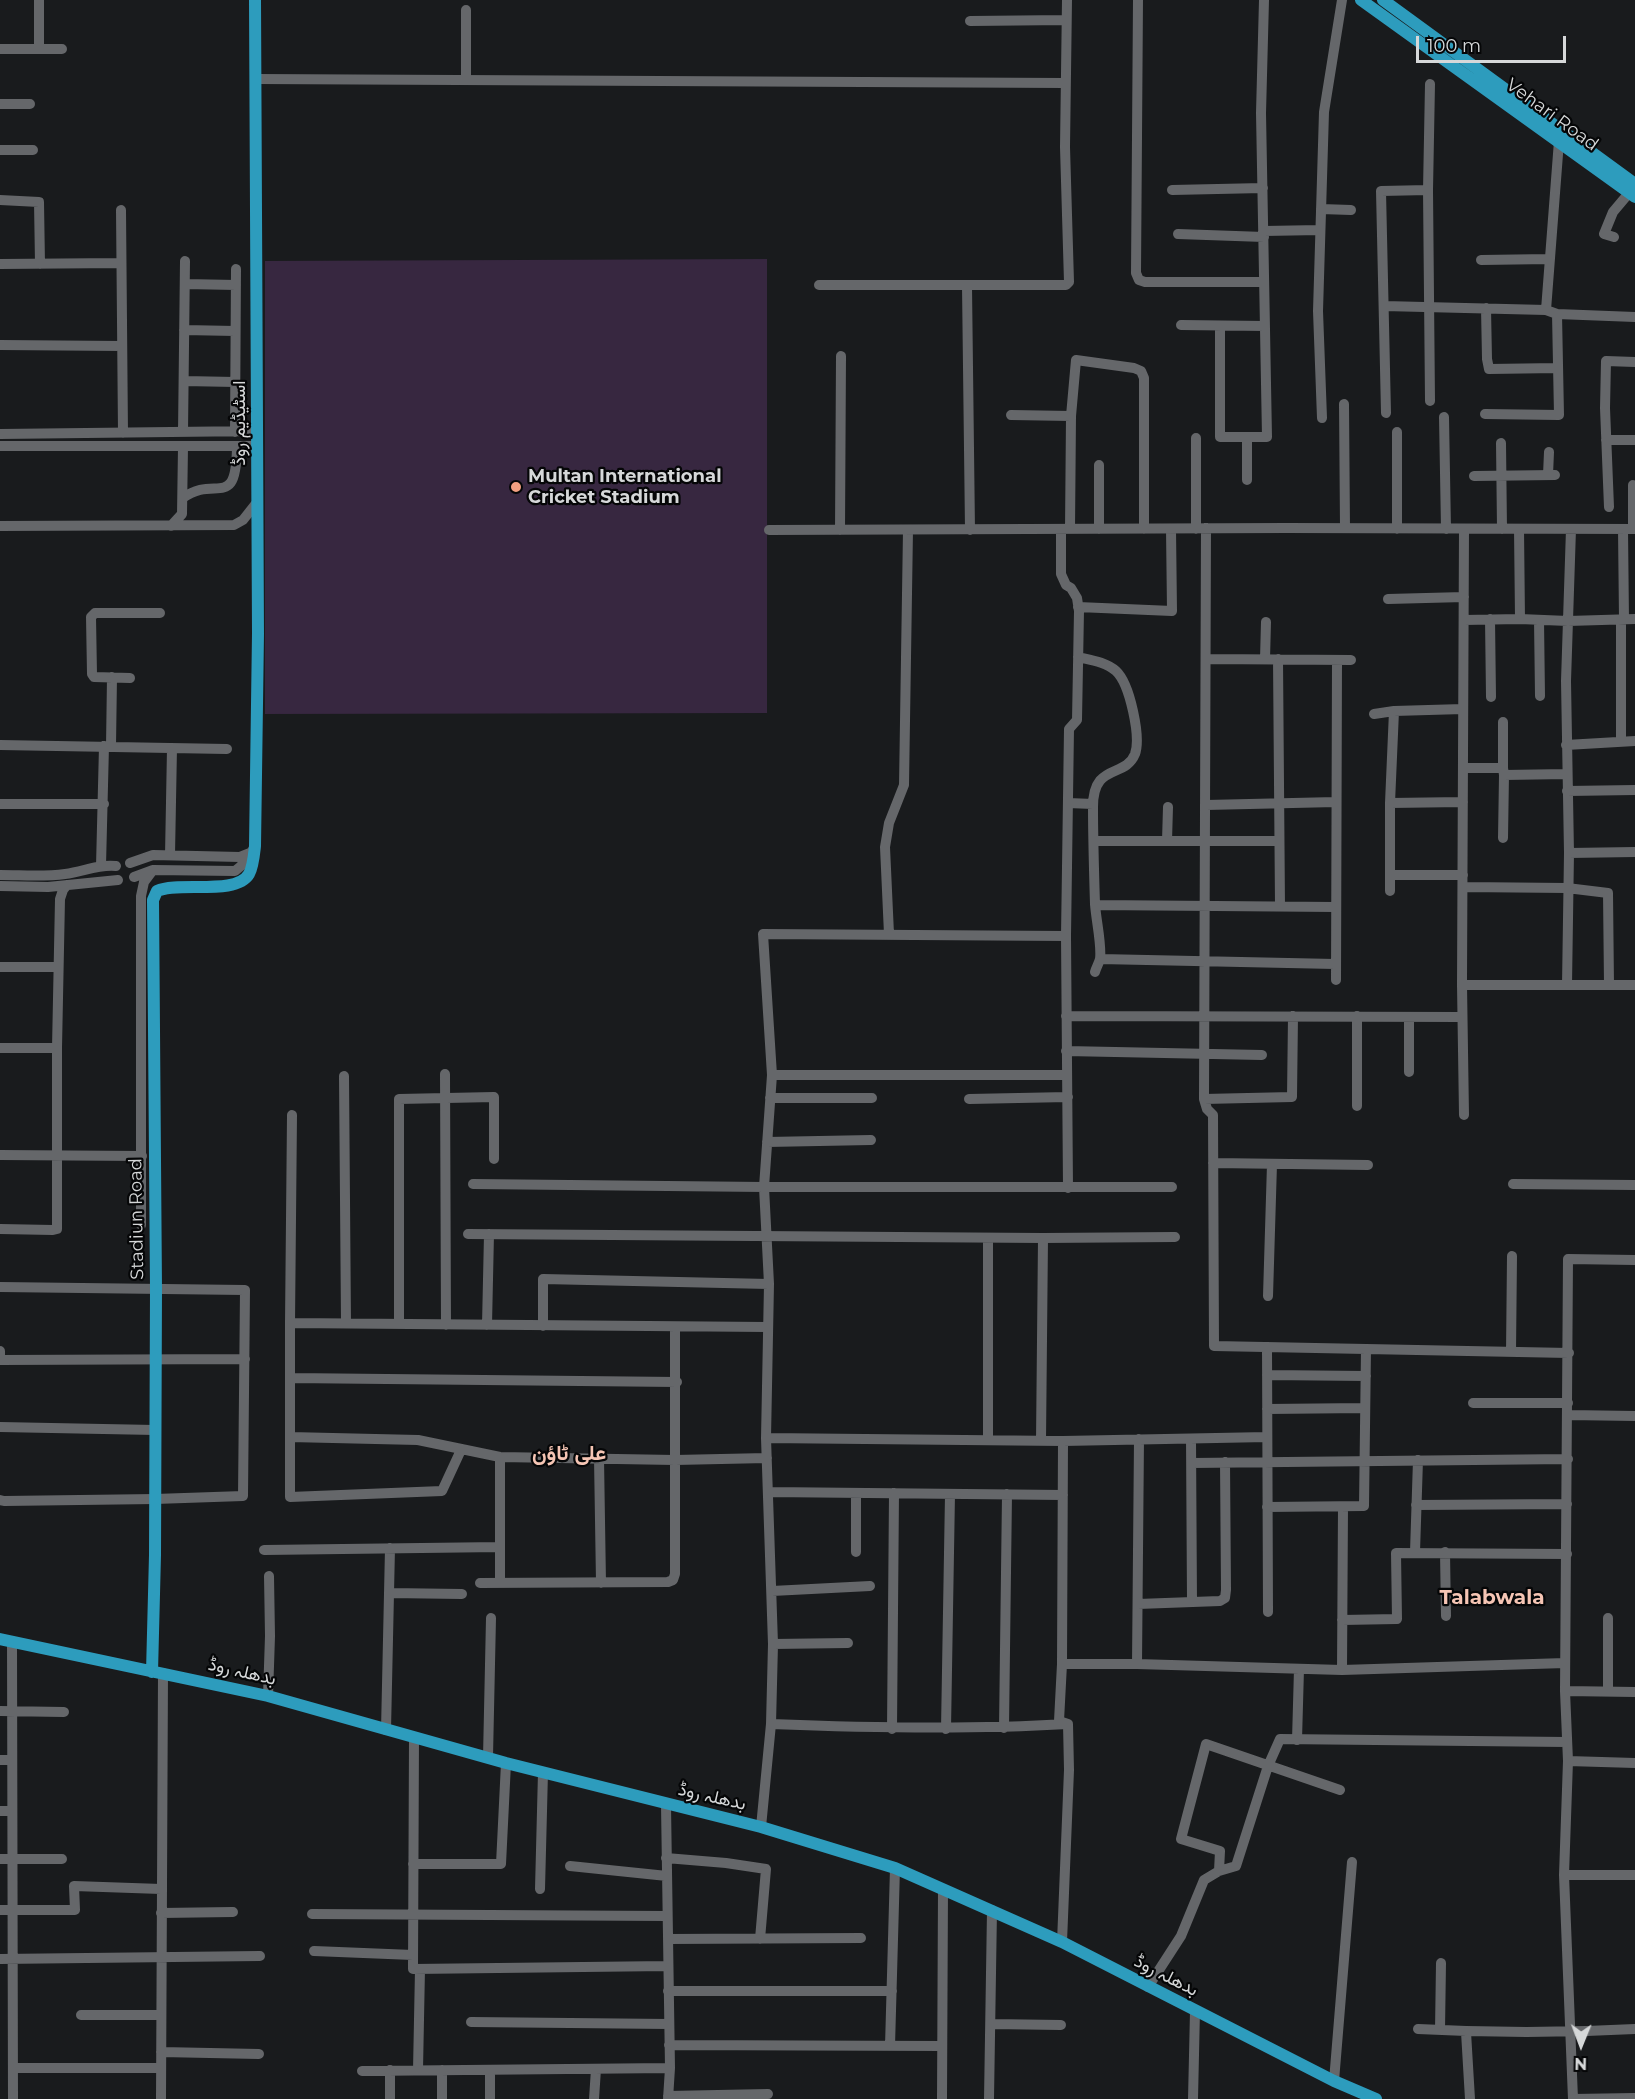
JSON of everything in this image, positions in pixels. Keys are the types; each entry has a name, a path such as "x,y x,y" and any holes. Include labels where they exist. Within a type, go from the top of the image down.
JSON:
{"main road":[{"name":"اسٹیڈیم روڈ","path":"252,850 258,501 255,0"},
{"name":"Vehari Road","path":"1361,0 1633,191"},
{"name":"Vehari Road","path":"1383,0 1633,191"},
{"name":"Stadiun Road","path":"158,1672 155,1499 153,900 157,891 163,888 222,886 243,880 248,876 252,867 252,850"},
{"name":"بدھلہ روڈ","path":"6,1640 268,1696 506,1763 761,1827 895,1868 1062,1942 1195,2012 1334,2081 1376,2099"}],"street":[{"path":"39,0 39,49"},
{"path":"819,285 1060,286 1069,282 1065,147 1066,0"},
{"path":"1138,0 1136,273 1139,280 1145,282 1264,282"},
{"path":"1220,326 1220,437 1267,437 1261,113 1264,0"},
{"path":"1322,418 1318,311 1324,112 1342,0"},
{"path":"466,10 466,80"},
{"path":"970,21 1066,20"},
{"path":"0,49 62,49"},
{"path":"256,80 1065,83"},
{"path":"1430,84 1428,190 1430,401"},
{"path":"0,104 30,104"},
{"path":"1546,310 1559,141"},
{"path":"0,150 33,150"},
{"path":"1172,190 1263,188"},
{"path":"1386,413 1381,191 1428,190"},
{"path":"1614,237 1604,234 1613,212 1633,191"},
{"path":"0,200 39,202 40,264"},
{"path":"1321,209 1351,210"},
{"path":"121,210 123,433"},
{"path":"1178,234 1264,234 1320,230"},
{"path":"1481,260 1549,259"},
{"path":"183,432 185,261"},
{"path":"0,264 122,263"},
{"path":"235,432 236,269"},
{"path":"185,285 236,285"},
{"path":"967,286 970,530"},
{"path":"1384,306 1546,310 1557,314 1635,317"},
{"path":"1486,308 1489,369 1558,368"},
{"path":"1485,414 1559,415 1557,314"},
{"path":"1181,326 1265,326"},
{"path":"184,330 236,330"},
{"path":"0,345 122,346"},
{"path":"840,530 841,356"},
{"path":"1068,1188 1066,936 1069,729 1077,720 1078,607 1077,598 1071,588 1066,585 1061,574 1066,529 1076,360 1134,368 1141,371 1144,378 1144,529"},
{"path":"1609,507 1606,361 1635,362"},
{"path":"184,381 235,382"},
{"path":"1344,404 1345,528"},
{"path":"1011,415 1071,416"},
{"path":"1444,417 1446,529"},
{"path":"0,434 257,431"},
{"path":"1397,432 1397,529"},
{"path":"1247,437 1247,480"},
{"path":"1196,438 1206,659 1204,1099 1207,1109 1213,1115 1214,1346 1569,1353"},
{"path":"1606,440 1635,440"},
{"path":"1501,443 1502,529"},
{"path":"0,446 257,446"},
{"path":"171,526 182,514 183,447"},
{"path":"183,498 198,490 220,489 230,484 234,479 236,469 237,447"},
{"path":"1474,476 1551,475 1549,452"},
{"path":"1099,465 1099,529"},
{"path":"1621,742 1634,485"},
{"path":"0,526 234,525 243,520 258,501"},
{"path":"1078,607 1172,611 1171,529"},
{"path":"1464,529 1462,985 1464,1115"},
{"path":"1519,529 1520,619"},
{"path":"1567,985 1569,853 1566,745 1571,529"},
{"path":"769,530 1630,529"},
{"path":"889,934 885,847 889,823 904,785 908,530"},
{"path":"1388,599 1464,597"},
{"path":"130,678 92,674 91,617 95,613 160,613"},
{"path":"1490,619 1491,697"},
{"path":"1464,620 1627,620"},
{"path":"1539,620 1539,696"},
{"path":"1265,659 1266,622"},
{"path":"1078,657 1100,662 1115,670 1124,680 1132,707 1137,742 1134,756 1124,767 1108,772 1100,779 1093,804 1095,905 1100,960 1095,972"},
{"path":"1206,659 1351,660"},
{"path":"1278,659 1280,906"},
{"path":"1336,980 1337,660"},
{"path":"100,866 112,677"},
{"path":"1374,714 1395,711 1463,709"},
{"path":"1390,891 1390,803 1395,711"},
{"path":"1503,722 1503,838"},
{"path":"1566,745 1635,741"},
{"path":"0,745 227,749"},
{"path":"170,855 172,748"},
{"path":"1463,768 1567,774"},
{"path":"1567,791 1635,790"},
{"path":"1206,805 1336,802"},
{"path":"1390,803 1463,802"},
{"path":"1068,803 1093,804"},
{"path":"0,804 104,804"},
{"path":"1167,841 1168,807"},
{"path":"1094,841 1279,841"},
{"path":"0,875 65,874 100,866 116,866 123,862 130,863 153,855 240,857 252,850"},
{"path":"0,886 48,887 118,880 127,883 134,877 153,870 235,871 242,866 252,850"},
{"path":"1569,853 1635,852"},
{"path":"130,863 136,873 134,877"},
{"path":"116,866 114,871 118,880"},
{"path":"141,1225 141,896 144,882 153,870"},
{"path":"1390,875 1463,875"},
{"path":"0,1229 57,1229 58,967 60,899 67,885"},
{"path":"1463,887 1567,888 1608,893 1609,985"},
{"path":"1095,905 1335,907"},
{"path":"761,1827 771,1724 773,1644 766,1438 769,1284 764,1187 772,1075 763,933 1066,936"},
{"path":"1100,960 1335,964"},
{"path":"0,967 58,967"},
{"path":"1462,985 1635,985"},
{"path":"1066,1016 1462,1017"},
{"path":"1204,1099 1292,1097 1293,1016"},
{"path":"1357,1016 1357,1106"},
{"path":"1409,1017 1409,1072"},
{"path":"0,1048 57,1048"},
{"path":"1066,1051 1262,1055"},
{"path":"445,1074 446,1325"},
{"path":"772,1075 1067,1075"},
{"path":"344,1076 346,1323"},
{"path":"399,1324 399,1099 494,1097 494,1159"},
{"path":"969,1099 1068,1097"},
{"path":"770,1098 872,1098"},
{"path":"292,1115 290,1497 442,1491 461,1450"},
{"path":"767,1142 871,1140"},
{"path":"0,1155 142,1156"},
{"path":"1213,1163 1368,1165"},
{"path":"1269,1296 1272,1164"},
{"path":"473,1184 1172,1187"},
{"path":"1513,1184 1635,1185"},
{"path":"468,1234 1175,1237"},
{"path":"488,1325 489,1234"},
{"path":"988,1238 988,1440"},
{"path":"1041,1441 1043,1238"},
{"path":"1511,1352 1512,1256"},
{"path":"1635,1260 1568,1259 1565,1664 1568,1761 1564,1875 1573,2099 1635,2098"},
{"path":"543,1326 543,1279 769,1284"},
{"path":"0,1287 245,1290 243,1496 4,1502 0,1500"},
{"path":"290,1323 767,1327"},
{"path":"480,1583 668,1582 673,1580 675,1574 677,1382 675,1328"},
{"path":"1267,1347 1268,1612"},
{"path":"1267,1507 1364,1506 1366,1349"},
{"path":"0,1351 0,1361 244,1359"},
{"path":"1267,1375 1366,1376"},
{"path":"290,1378 677,1382"},
{"path":"1473,1403 1635,1416"},
{"path":"1267,1409 1365,1408"},
{"path":"0,1426 155,1430"},
{"path":"290,1437 418,1440 500,1457 675,1460 767,1458"},
{"path":"766,1438 1063,1441 1267,1437"},
{"path":"1191,1438 1192,1602"},
{"path":"1137,1664 1139,1439"},
{"path":"1063,1441 1062,1664 1059,1721 1068,1724"},
{"path":"500,1457 500,1583"},
{"path":"599,1458 601,1583"},
{"path":"1192,1463 1568,1459"},
{"path":"1415,1552 1418,1460"},
{"path":"1138,1604 1220,1601 1225,1598 1224,1462"},
{"path":"769,1492 1063,1495"},
{"path":"856,1493 856,1552"},
{"path":"892,1729 894,1493"},
{"path":"946,1729 950,1494"},
{"path":"1004,1728 1007,1494"},
{"path":"1416,1505 1567,1504"},
{"path":"1342,1670 1343,1507"},
{"path":"264,1550 500,1547"},
{"path":"386,1730 390,1548"},
{"path":"1445,1552 1446,1616"},
{"path":"1342,1620 1397,1619 1396,1553 1567,1554"},
{"path":"268,1576 270,1636 268,1696"},
{"path":"772,1591 870,1586"},
{"path":"389,1593 462,1594"},
{"path":"488,1757 491,1618"},
{"path":"1608,1618 1608,1691"},
{"path":"6,1640 12,1711 13,2099"},
{"path":"773,1644 848,1643"},
{"path":"1062,1664 1342,1670 1565,1664"},
{"path":"1297,1740 1299,1669"},
{"path":"158,1672 162,1958 161,2099"},
{"path":"1565,1691 1635,1692"},
{"path":"0,1711 64,1712"},
{"path":"771,1724 892,1729 1004,1728 1068,1724"},
{"path":"1062,1942 1069,1770 1068,1724"},
{"path":"414,1737 413,1969 668,1966"},
{"path":"1148,1987 1181,1936 1204,1880 1219,1871 1236,1866 1268,1766 1280,1739 1566,1742"},
{"path":"1219,1871 1220,1851 1181,1839 1206,1744 1340,1790"},
{"path":"0,1760 12,1761"},
{"path":"1568,1761 1635,1763"},
{"path":"414,1864 501,1864 506,1763"},
{"path":"540,1889 543,1772"},
{"path":"666,1805 670,2068 668,2097 768,2094"},
{"path":"0,1811 12,1811"},
{"path":"666,1858 766,1869 760,1939"},
{"path":"0,1859 62,1859"},
{"path":"1334,2081 1352,1862"},
{"path":"570,1866 667,1876"},
{"path":"890,2046 895,1868"},
{"path":"1564,1875 1635,1875"},
{"path":"0,1910 75,1910 74,1886 160,1888"},
{"path":"942,2099 943,1889"},
{"path":"989,2099 992,1910"},
{"path":"161,1913 233,1912"},
{"path":"312,1914 667,1916"},
{"path":"668,1939 861,1938"},
{"path":"314,1952 413,1955"},
{"path":"0,1959 260,1956"},
{"path":"1440,2030 1441,1963"},
{"path":"418,2070 420,1969"},
{"path":"668,1991 892,1991"},
{"path":"1193,2099 1195,2012"},
{"path":"81,2015 161,2015"},
{"path":"0,2021 13,2021"},
{"path":"471,2022 669,2024"},
{"path":"991,2024 1061,2025"},
{"path":"1418,2029 1466,2032 1635,2030"},
{"path":"1466,2032 1470,2099"},
{"path":"669,2045 942,2046"},
{"path":"161,2052 259,2054"},
{"path":"13,2068 161,2068"},
{"path":"362,2071 670,2068"},
{"path":"594,2099 596,2069"},
{"path":"390,2070 390,2099"},
{"path":"442,2070 442,2099"},
{"path":"490,2070 490,2099"}],"shaded area":[{"name":"Multan International Cricket Stadium","path":"767,259 767,713 265,714 265,261"}],"place":[{"name":"Multan International Cricket Stadium","path":"516,487"}],"district":[{"name":"علی ٹاؤن","path":"569,1454"},
{"name":"Talabwala","path":"1492,1598"}]}
